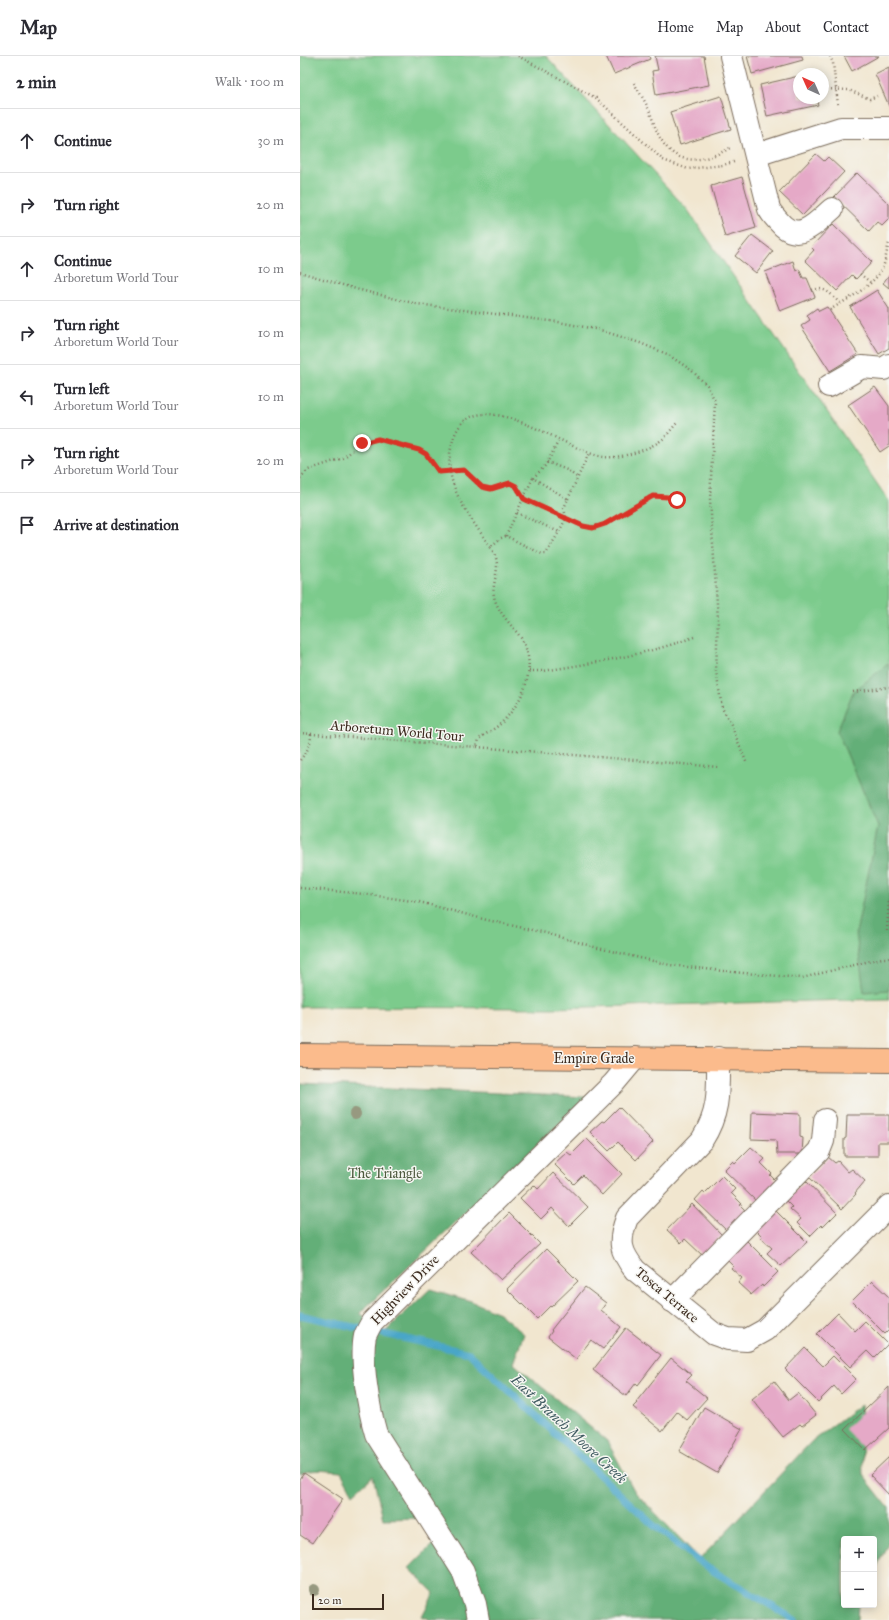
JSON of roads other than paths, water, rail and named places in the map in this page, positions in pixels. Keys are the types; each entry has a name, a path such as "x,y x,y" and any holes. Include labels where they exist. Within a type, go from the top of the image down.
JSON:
{"main road":[{"name":"Empire Grade","path":"300,1055 502,1059 718,1058 889,1061"}],"street":[{"path":"731,56 769,209 773,217 790,231 798,232 809,228 832,209"},
{"path":"754,147 841,128 889,128"},
{"path":"829,386 862,367 884,369 889,365"},
{"name":"Highview Drive","path":"478,1620 475,1604 462,1571 376,1434 371,1417 363,1358 366,1336 372,1322 614,1083 635,1058"},
{"name":"Tosca Terrace","path":"718,1058 718,1088 715,1117 710,1129 702,1140 627,1218 621,1233 622,1247 627,1260 635,1270 714,1334 728,1340 747,1340 765,1330 889,1206"},
{"path":"672,1300 819,1151 823,1140 825,1120"}],"waterway":[{"name":"East Branch Moore Creek","path":"300,1315 469,1353 652,1524 708,1568 795,1620"}],"park label":[{"name":"The Triangle","path":"385,1173"}]}
